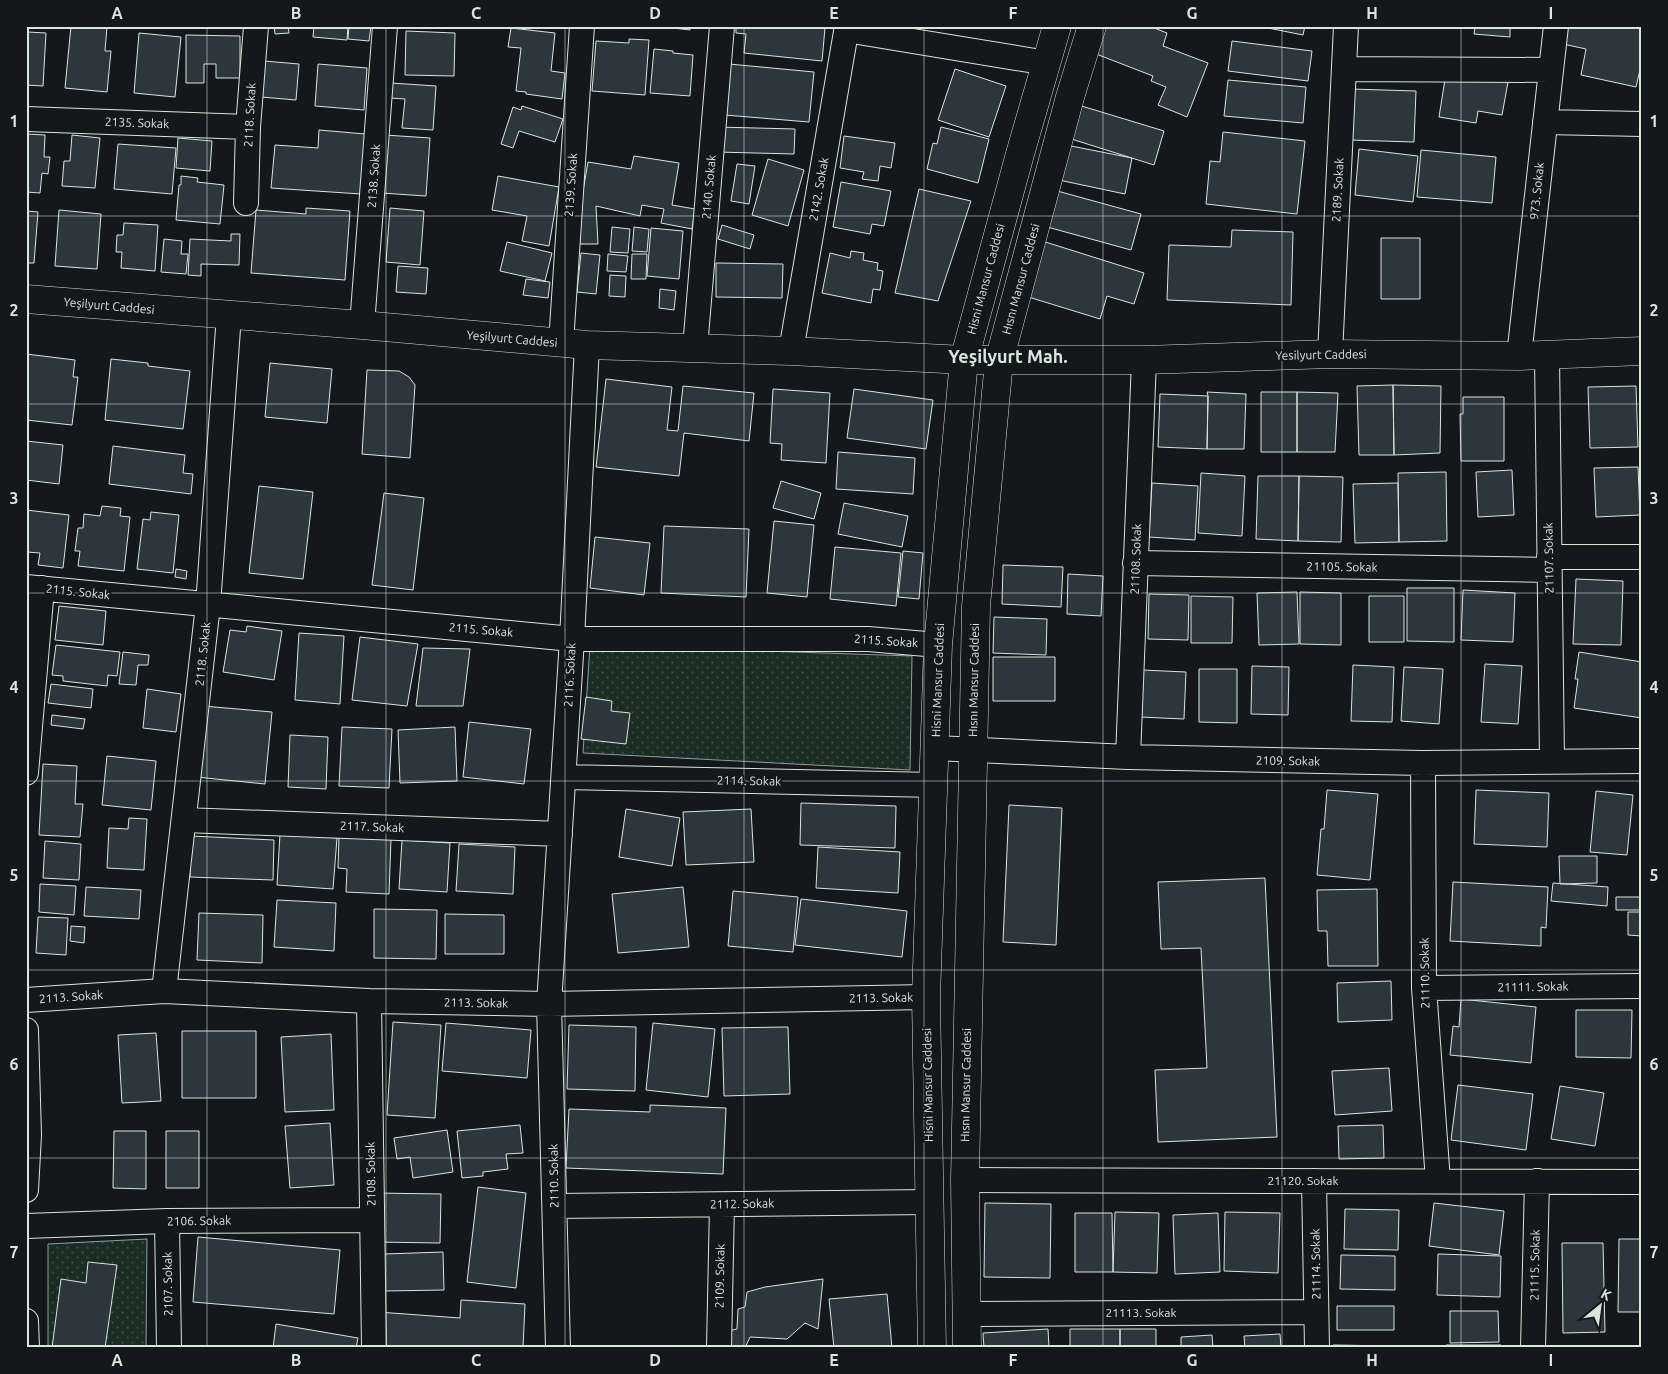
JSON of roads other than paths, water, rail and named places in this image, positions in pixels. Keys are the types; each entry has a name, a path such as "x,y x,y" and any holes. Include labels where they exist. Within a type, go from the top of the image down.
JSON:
{"main road":[{"name":"Hisni Mansur Caddesi","path":"932,1348 926,997 938,645 964,360 1057,26"},
{"name":"Hısnı Mansur Caddesi","path":"967,1348 965,1180 976,606 999,361 1070,97 1092,26"},
{"name":"Yeşilyurt Caddesi","path":"26,299 362,325 574,344 791,351 999,361"},
{"name":"Yesilyurt Caddesi","path":"999,361 1144,360 1330,354 1519,356 1642,351"}],"street":[{"name":"2118. Sokak","path":"246,203 248,127 256,26"},
{"name":"2138. Sokak","path":"362,325 385,26"},
{"name":"2139. Sokak","path":"574,344 582,26"},
{"name":"2140. Sokak","path":"696,348 722,26"},
{"name":"2189. Sokak","path":"1330,354 1346,26"},
{"name":"973. Sokak","path":"1519,356 1556,26"},
{"path":"847,28 1047,63"},
{"name":"2142. Sokak","path":"791,351 847,28"},
{"path":"1345,69 1551,70"},
{"name":"2135. Sokak","path":"26,119 248,127"},
{"path":"1545,122 1642,124"},
{"name":"2118. Sokak","path":"164,992 208,605 229,315"},
{"name":"2116. Sokak","path":"549,1004 572,639 574,344"},
{"name":"21107. Sokak","path":"1547,355 1552,762"},
{"name":"21108. Sokak","path":"1128,757 1144,360"},
{"name":"21105. Sokak","path":"1135,563 1549,564 1642,557"},
{"path":"26,773 34,587"},
{"name":"2115. Sokak","path":"34,587 572,639 868,639 938,645"},
{"name":"2109. Sokak","path":"935,748 1128,757 1423,763 1642,761"},
{"name":"21110. Sokak","path":"1423,763 1424,988 1438,1181"},
{"name":"2114. Sokak","path":"564,777 934,785"},
{"name":"2117. Sokak","path":"184,820 560,834"},
{"name":"21111. Sokak","path":"1424,988 1642,986"},
{"name":"2113. Sokak","path":"26,1000 164,992 369,1001 549,1004 926,997"},
{"name":"2108. Sokak","path":"369,1001 374,1348"},
{"name":"2110. Sokak","path":"549,1004 558,1348"},
{"path":"26,1030 30,1135 26,1190"},
{"name":"21120. Sokak","path":"965,1180 1642,1182"},
{"name":"21114. Sokak","path":"1314,1181 1317,1348"},
{"name":"21115. Sokak","path":"1533,1348 1537,1181"},
{"name":"2112. Sokak","path":"555,1206 930,1202"},
{"name":"2109. Sokak","path":"719,1348 722,1205"},
{"name":"2106. Sokak","path":"26,1226 167,1221 372,1220"},
{"name":"2107. Sokak","path":"167,1221 169,1348"},
{"name":"21113. Sokak","path":"966,1314 1316,1312"},
{"path":"26,1321 27,1348"}],"district":[{"name":"Yeşilyurt Mah.","path":"1008,357"}]}
